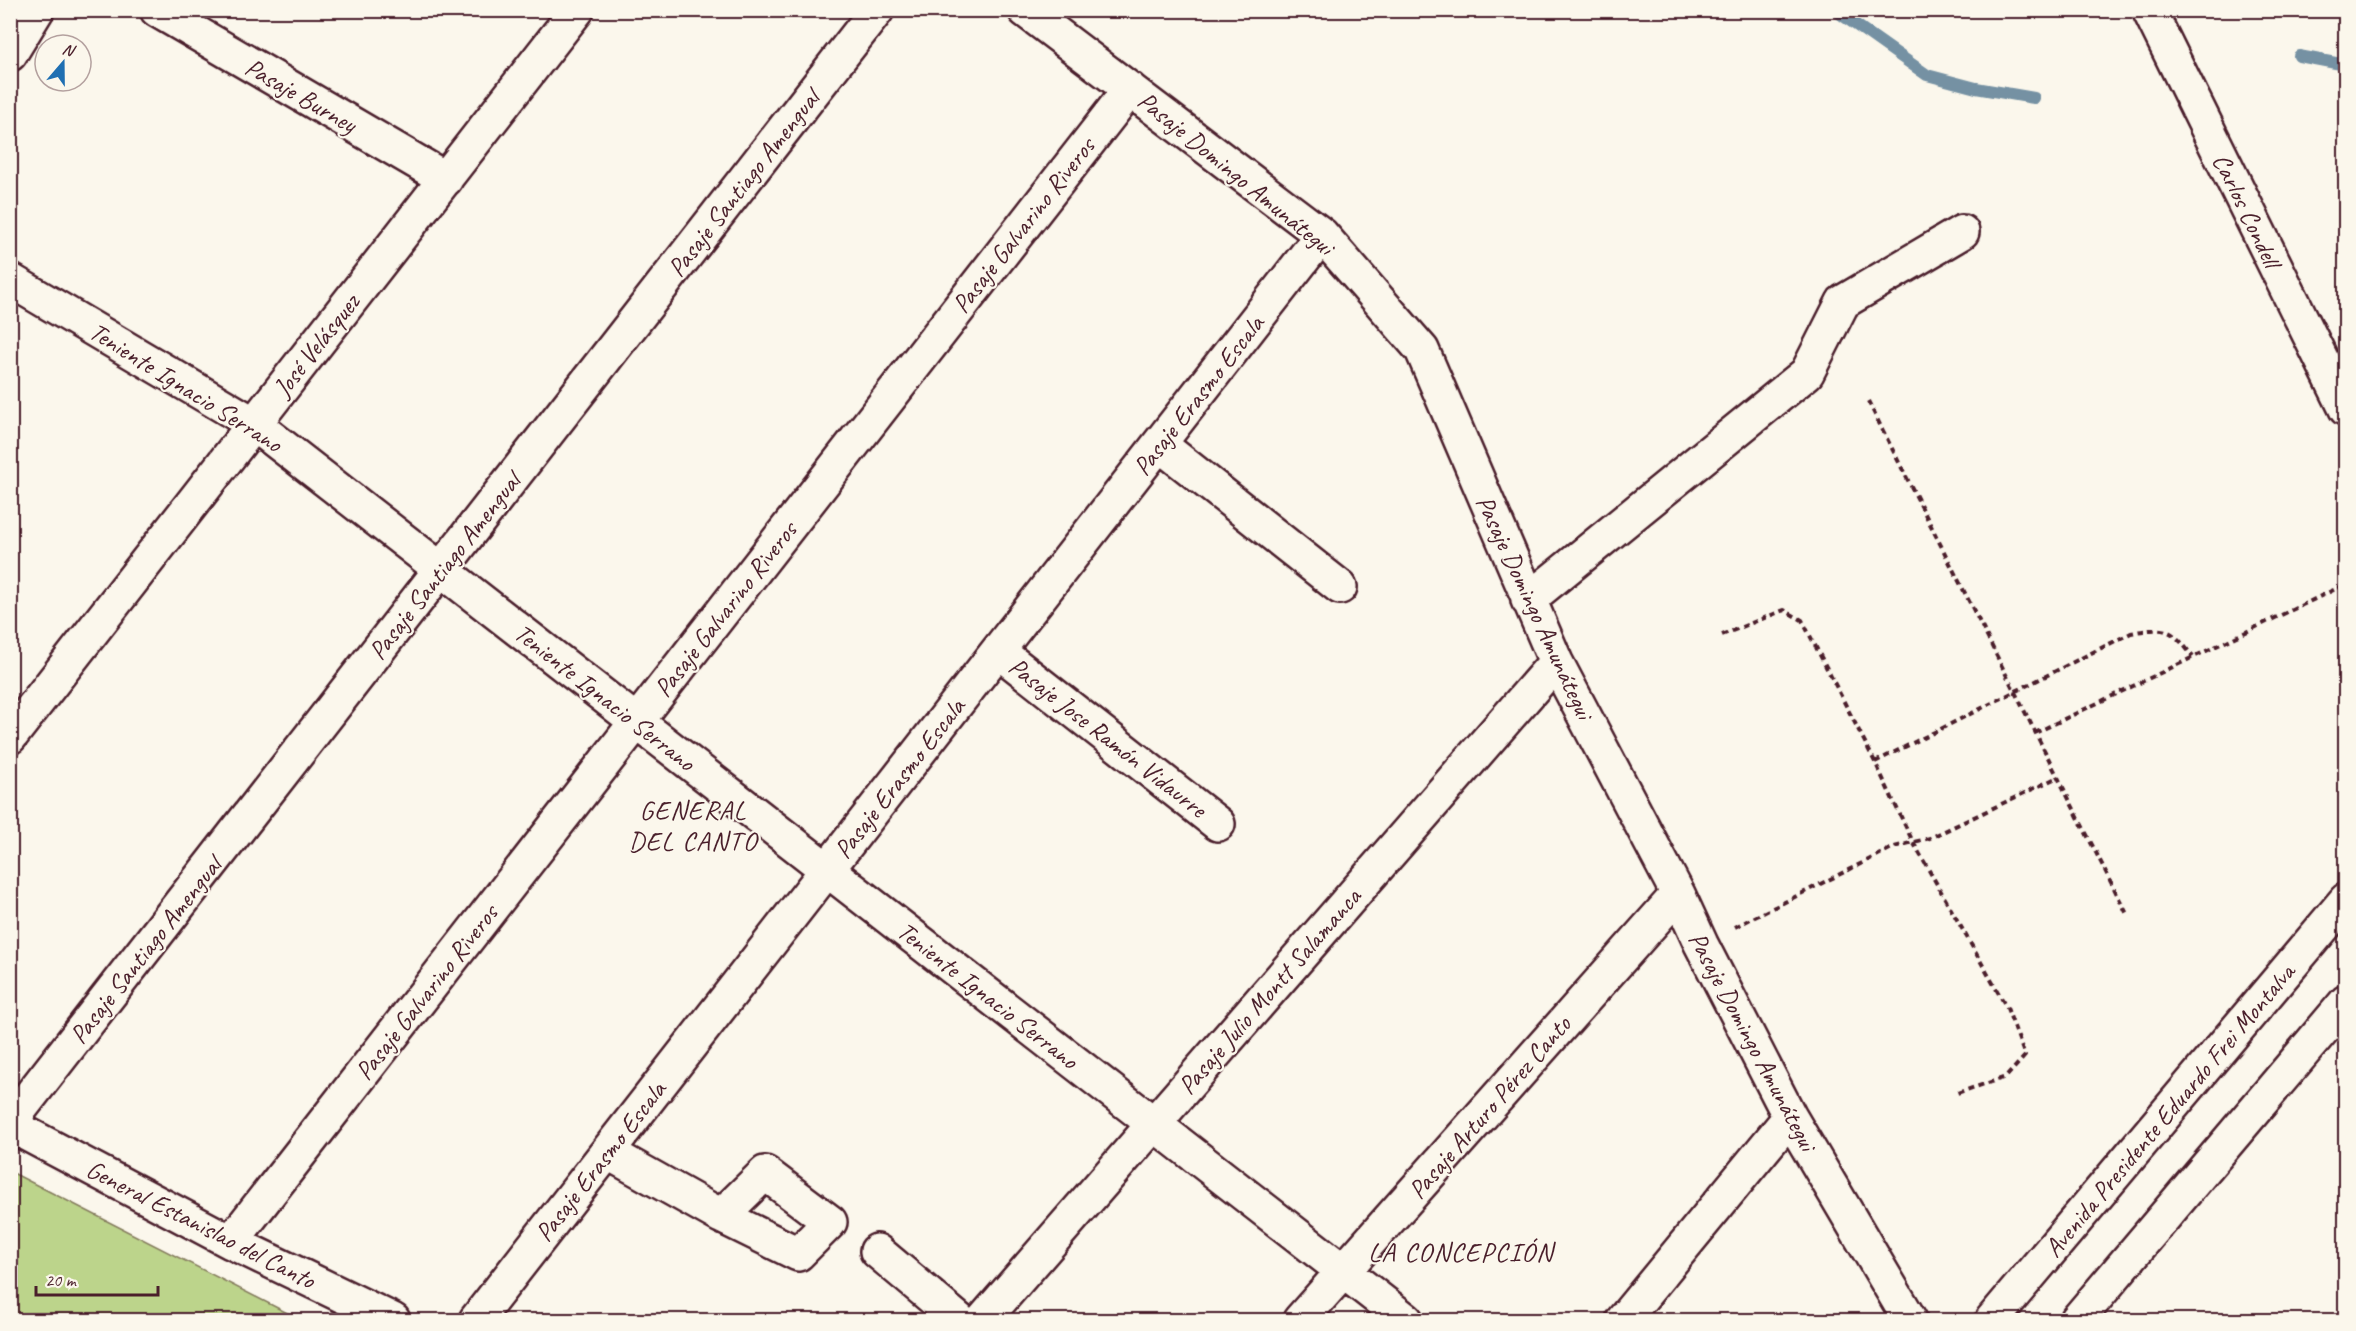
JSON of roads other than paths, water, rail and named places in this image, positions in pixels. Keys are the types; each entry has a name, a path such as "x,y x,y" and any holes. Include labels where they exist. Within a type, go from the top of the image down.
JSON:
{"street":[{"path":"10,54 37,10"},
{"name":"Pasaje Burney","path":"157,10 446,179"},
{"name":"José Velásquez","path":"10,737 577,10"},
{"name":"Pasaje Santiago Amengual","path":"10,1124 877,10"},
{"name":"Pasaje Domingo Amunátegui","path":"1025,10 1322,235 1422,350 1556,662 1678,894 1701,944 1790,1117 1910,1320"},
{"name":"Carlos Condell","path":"2149,10 2346,409"},
{"name":"Pasaje Galvarino Riveros","path":"231,1242 1130,89"},
{"path":"1528,600 1807,373 1843,302 1962,232"},
{"name":"Pasaje Erasmo Escala","path":"476,1320 1322,235"},
{"name":"Teniente Ignacio Serrano","path":"10,280 254,424 1406,1320"},
{"path":"1159,444 1340,587"},
{"name":"Pasaje Jose Ramón Vidaurre","path":"998,651 1218,824"},
{"name":"Pasaje Julio Montt Salamanca","path":"983,1320 1556,662"},
{"name":"Pasaje Arturo Pérez Canto","path":"1300,1320 1678,894"},
{"name":"Avenida Presidente Eduardo Frei Montalva","path":"1992,1320 2346,900"},
{"path":"2077,1320 2346,1002"},
{"path":"1623,1320 1790,1117"},
{"name":"General Estanislao del Canto","path":"10,1124 231,1242 393,1320"},
{"path":"608,1152 721,1216"},
{"path":"878,1251 959,1320"}],"waterway":[{"path":"1835,10 1927,75 1976,88 2034,98"},
{"path":"2299,56 2346,65"}],"district":[{"name":"GENERAL DEL CANTO","path":"693,826"},
{"name":"LA CONCEPCIÓN","path":"1461,1252"}]}
